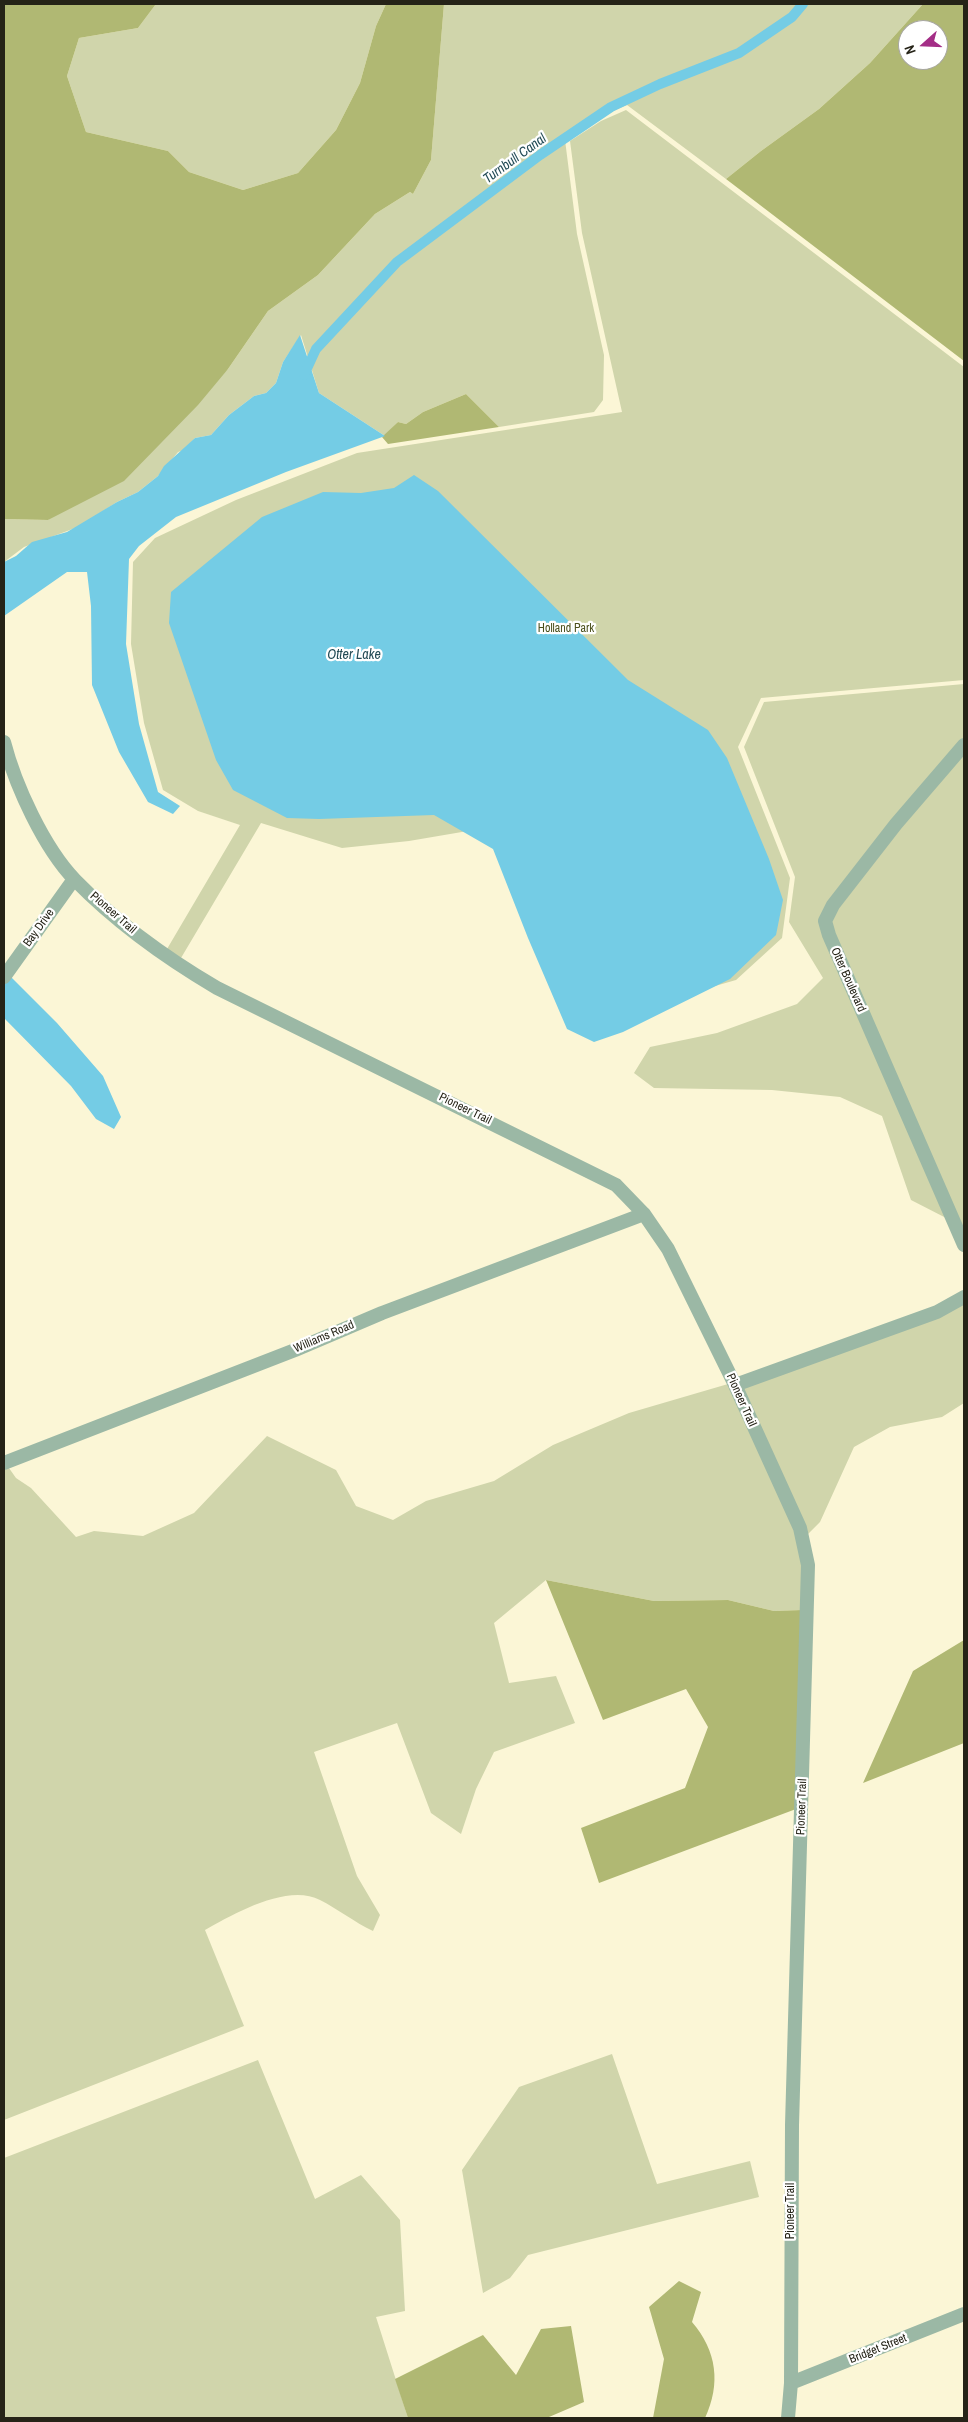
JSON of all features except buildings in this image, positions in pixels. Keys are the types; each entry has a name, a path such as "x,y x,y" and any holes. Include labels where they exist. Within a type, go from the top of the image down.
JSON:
{"street":[{"name":"Pioneer Trail","path":"4,742 29,810 53,851 74,879 141,937 209,983 616,1184 644,1214 668,1249 735,1385 800,1528 808,1565 792,2125 791,2383 788,2418"},
{"name":"Otter Boulevard","path":"964,745 879,846 833,905 825,921 828,935 964,1244"},
{"name":"Bay Drive","path":"4,977 74,879"},
{"name":"Williams Road","path":"4,1463 286,1353 382,1313 644,1214"},
{"path":"735,1385 937,1312 964,1296"},
{"name":"Bridget Street","path":"791,2383 964,2314"}],"green space":[{"path":"4,4 156,4 138,28 79,38 67,76 86,132 168,151 189,172 243,190 298,173 336,130 360,83 376,26 386,4 444,4 431,160 413,194 410,192 375,214 318,275 268,311 228,369 198,405 124,481 48,520 4,519"},
{"path":"156,4 386,4 376,26 360,83 336,130 298,173 243,190 189,172 168,151 86,132 67,76 79,38 138,28"},
{"path":"444,4 923,4 909,20 898,20 898,32 870,63 819,109 726,179 627,105 599,117 565,140 577,234 604,355 603,400 594,412 499,427 466,394 423,412 406,424 398,422 385,436 319,393 301,335 283,362 276,383 266,393 254,396 229,415 211,435 195,438 184,450 178,452 158,476 138,492 117,502 78,527 24,547 4,562 4,519 48,520 228,369 268,311 318,275 375,214 410,192 413,194 431,160"},
{"path":"923,4 964,4 964,361 726,179 819,109 870,63 898,32 898,70 948,70 948,20 909,20"},
{"name":"Holland Park","path":"626,110 964,367 964,680 761,698 738,747 790,878 782,938 736,980 586,1023 503,825 409,841 342,848 261,823 181,958 167,949 240,825 198,811 163,790 144,723 131,644 133,562 155,538 236,500 357,453 622,412 582,233 570,141 601,121"},
{"path":"466,394 499,427 388,444 382,437 398,422 406,424 423,412"},
{"path":"964,684 964,1251 950,1220 911,1200 882,1116 840,1097 772,1090 654,1088 634,1073 650,1047 717,1033 797,1004 823,978 789,922 795,877 744,747 764,702"},
{"path":"964,1303 964,1403 942,1417 890,1427 854,1447 820,1522 807,1535 743,1388"},
{"path":"728,1384 794,1530 803,1566 802,1610 774,1611 728,1600 654,1601 546,1580 494,1623 509,1683 556,1676 575,1723 494,1752 476,1789 461,1834 431,1813 397,1723 314,1752 357,1876 380,1915 373,1931 320,1900 307,1896 292,1895 277,1898 231,1916 205,1930 244,2026 4,2120 4,1461 16,1478 31,1488 76,1537 94,1531 143,1536 194,1513 267,1436 336,1470 356,1506 393,1520 426,1501 494,1481 553,1445 629,1413"},
{"path":"546,1580 654,1601 728,1600 774,1611 802,1610 796,1809 599,1883 581,1828 685,1788 708,1727 686,1689 603,1720"},
{"path":"964,1640 964,1743 863,1783 913,1671"},
{"path":"612,2054 657,2184 750,2161 759,2197 528,2255 510,2278 483,2293 462,2170 519,2087"},
{"path":"258,2060 315,2199 361,2175 400,2220 405,2311 376,2317 408,2418 4,2418 4,2158"},
{"path":"679,2281 701,2292 692,2322 707,2344 711,2356 715,2380 713,2393 705,2418 653,2418 664,2359 649,2307"},
{"path":"571,2326 584,2402 549,2417 540,2418 408,2418 395,2379 483,2335 516,2375 541,2329"}],"water":[{"path":"300,335 319,393 385,436 286,472 176,517 139,546 129,559 126,644 139,724 158,792 180,806 173,814 148,802 119,752 92,685 91,606 87,572 67,572 4,616 4,562 16,556 32,542 67,532 117,502 138,492 158,476 164,466 195,438 211,435 229,415 254,396 266,393 276,383 283,362"},
{"name":"Otter Lake","path":"414,475 438,491 628,680 708,730 727,758 769,859 783,900 776,935 730,979 623,1032 594,1042 567,1029 493,849 434,815 319,819 287,818 233,790 216,760 169,623 171,592 262,517 323,492 361,493 394,488"},
{"path":"4,970 57,1023 103,1076 121,1117 114,1129 96,1119 71,1086 4,1018"}],"waterway":[{"name":"Turnbull Canal","path":"304,375 316,349 397,262 540,155 611,107 660,84 739,53 792,17 803,4"}]}
